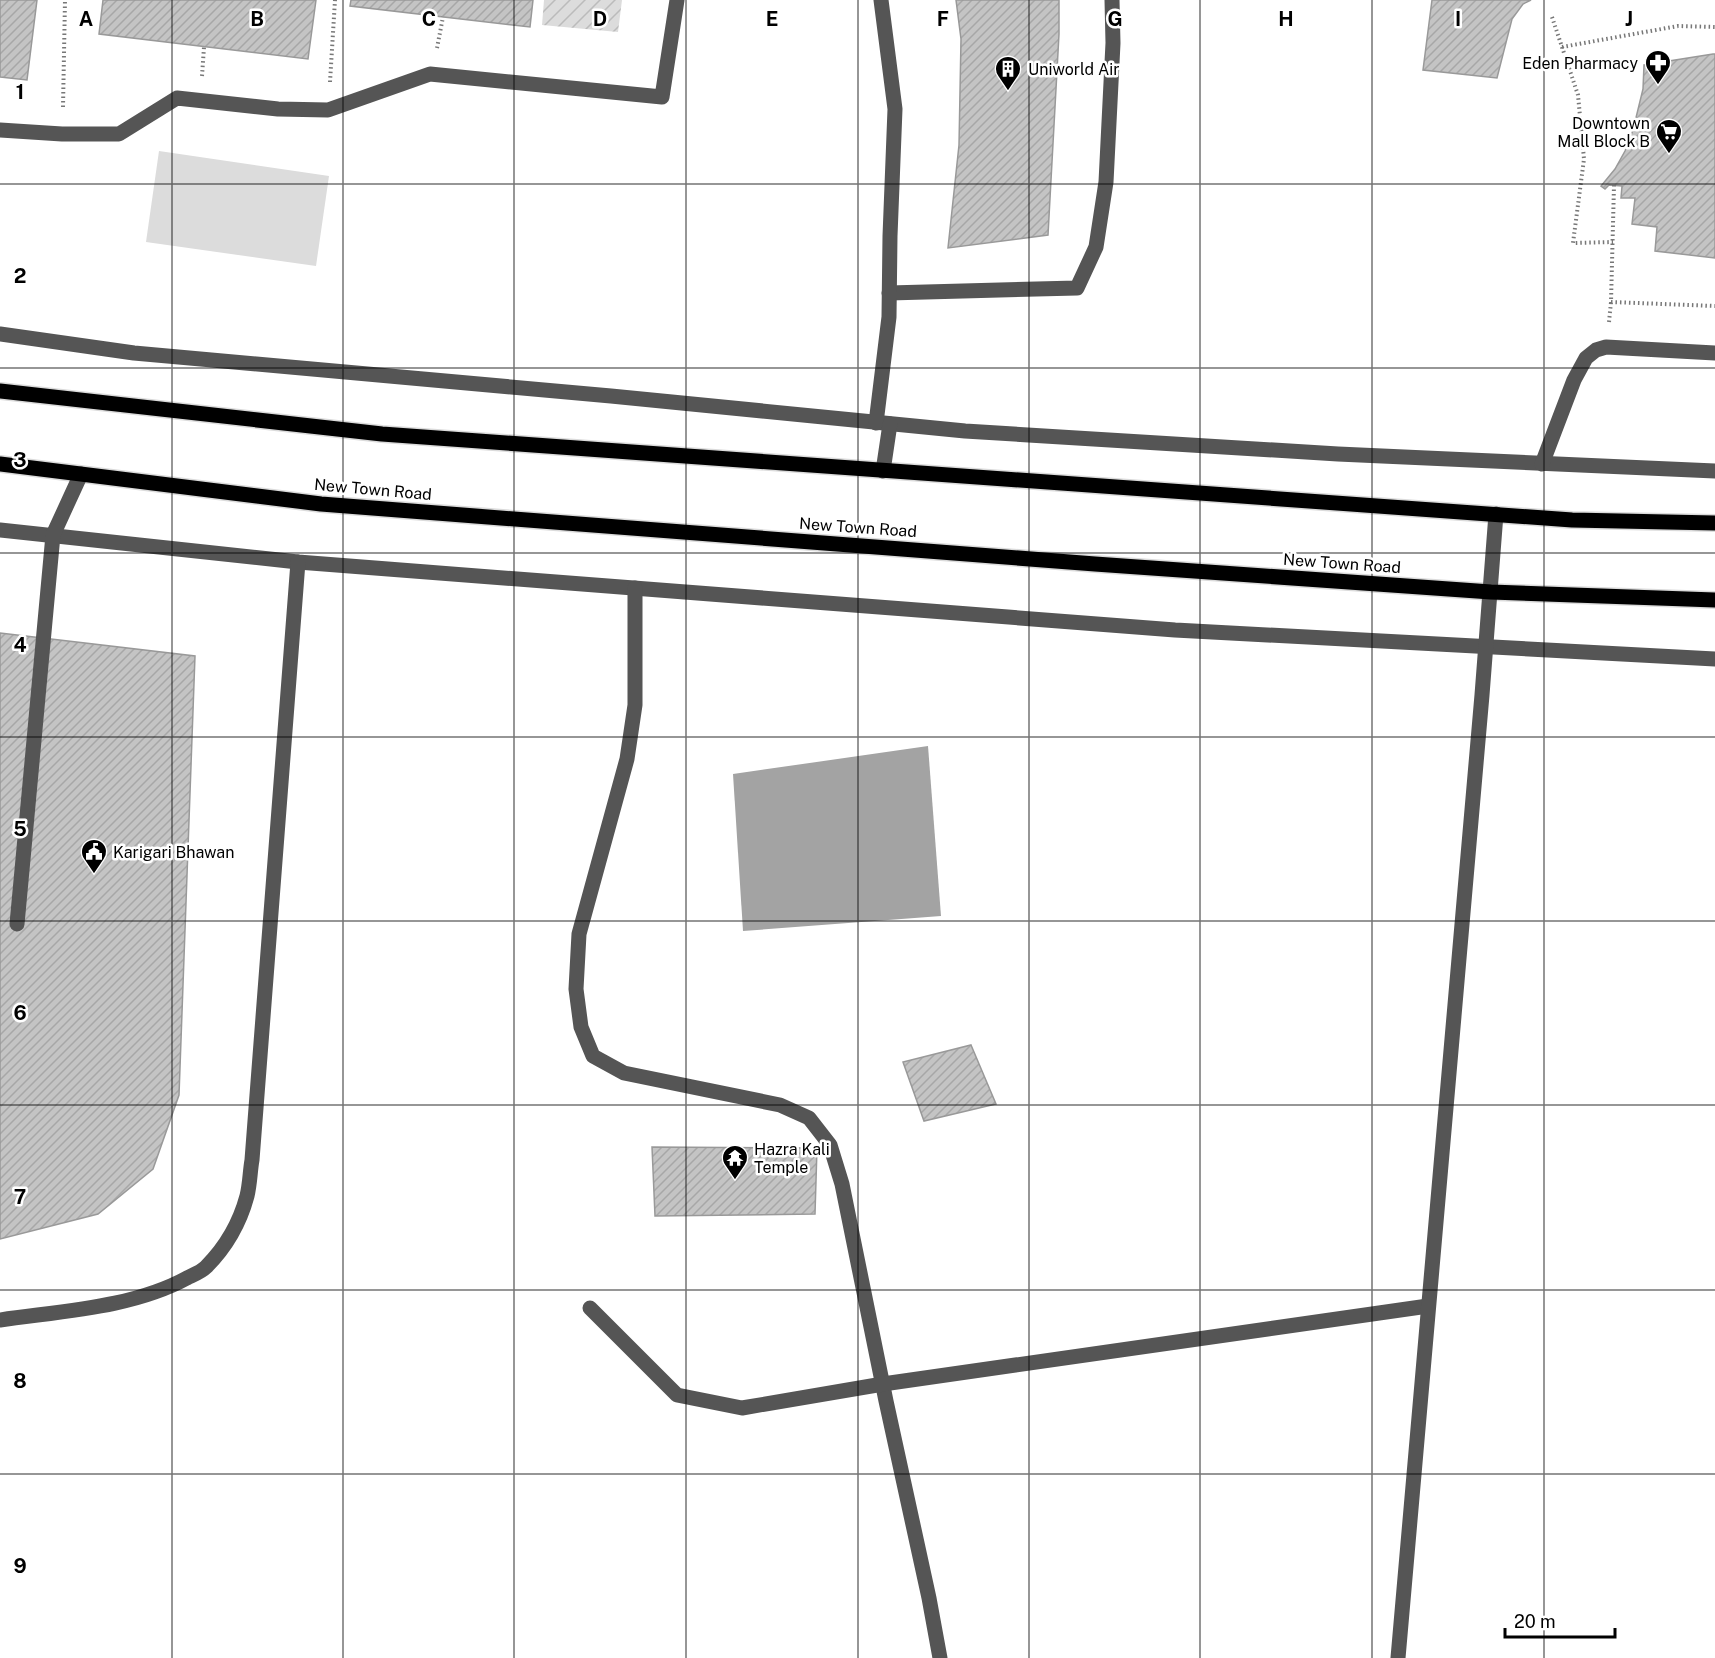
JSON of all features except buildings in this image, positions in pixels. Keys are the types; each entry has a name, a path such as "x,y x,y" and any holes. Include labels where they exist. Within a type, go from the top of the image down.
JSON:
{"main road":[{"path":"0,391 382,434 1572,520 1715,523"},
{"name":"New Town Road","path":"0,464 333,505 1095,564 1491,591 1715,600"}],"street":[{"path":"0,130 63,134 119,134 177,98 278,109 328,110 430,74 662,97 677,0"},
{"path":"881,0 895,109 883,471"},
{"path":"889,293 1077,288 1096,247 1106,182 1113,43 1112,0"},
{"path":"0,334 134,353 611,396 964,432 1291,452 1715,471"},
{"path":"1542,464 1574,380 1586,358 1596,350 1606,347 1715,353"},
{"path":"17,924 53,535 81,474"},
{"path":"1398,1658 1496,514"},
{"path":"0,530 298,562 1175,630 1715,659"},
{"path":"0,1320 122,1302 178,1283 205,1269 226,1244 238,1220 248,1194 252,1160 298,562"},
{"path":"634,588 635,705 627,759 579,934 576,989 581,1027 593,1056 624,1073 780,1106 808,1118 830,1145 842,1184 940,1658"},
{"path":"590,1308 677,1395 742,1408 883,1384 1428,1306"}],"path":[{"path":"63,134 65,0"},
{"path":"328,110 335,0"},
{"path":"439,41 443,17"},
{"path":"1552,17 1578,95 1584,159 1573,243 1613,242"},
{"path":"1562,47 1678,26 1715,27"},
{"path":"202,71 204,47"},
{"path":"1614,185 1611,302 1715,306"}],"shaded area":[{"path":"544,0 622,0 618,32 542,25"},
{"path":"159,151 329,176 316,266 146,242"},
{"path":"928,746 941,916 743,931 733,774"}],"place":[{"name":"Eden Pharmacy","path":"1658,86"},
{"name":"Uniworld Air","path":"1008,92"},
{"name":"Downtown Mall Block B","path":"1669,155"},
{"name":"Karigari Bhawan","path":"94,875"},
{"name":"Hazra Kali Temple","path":"735,1181"}]}
